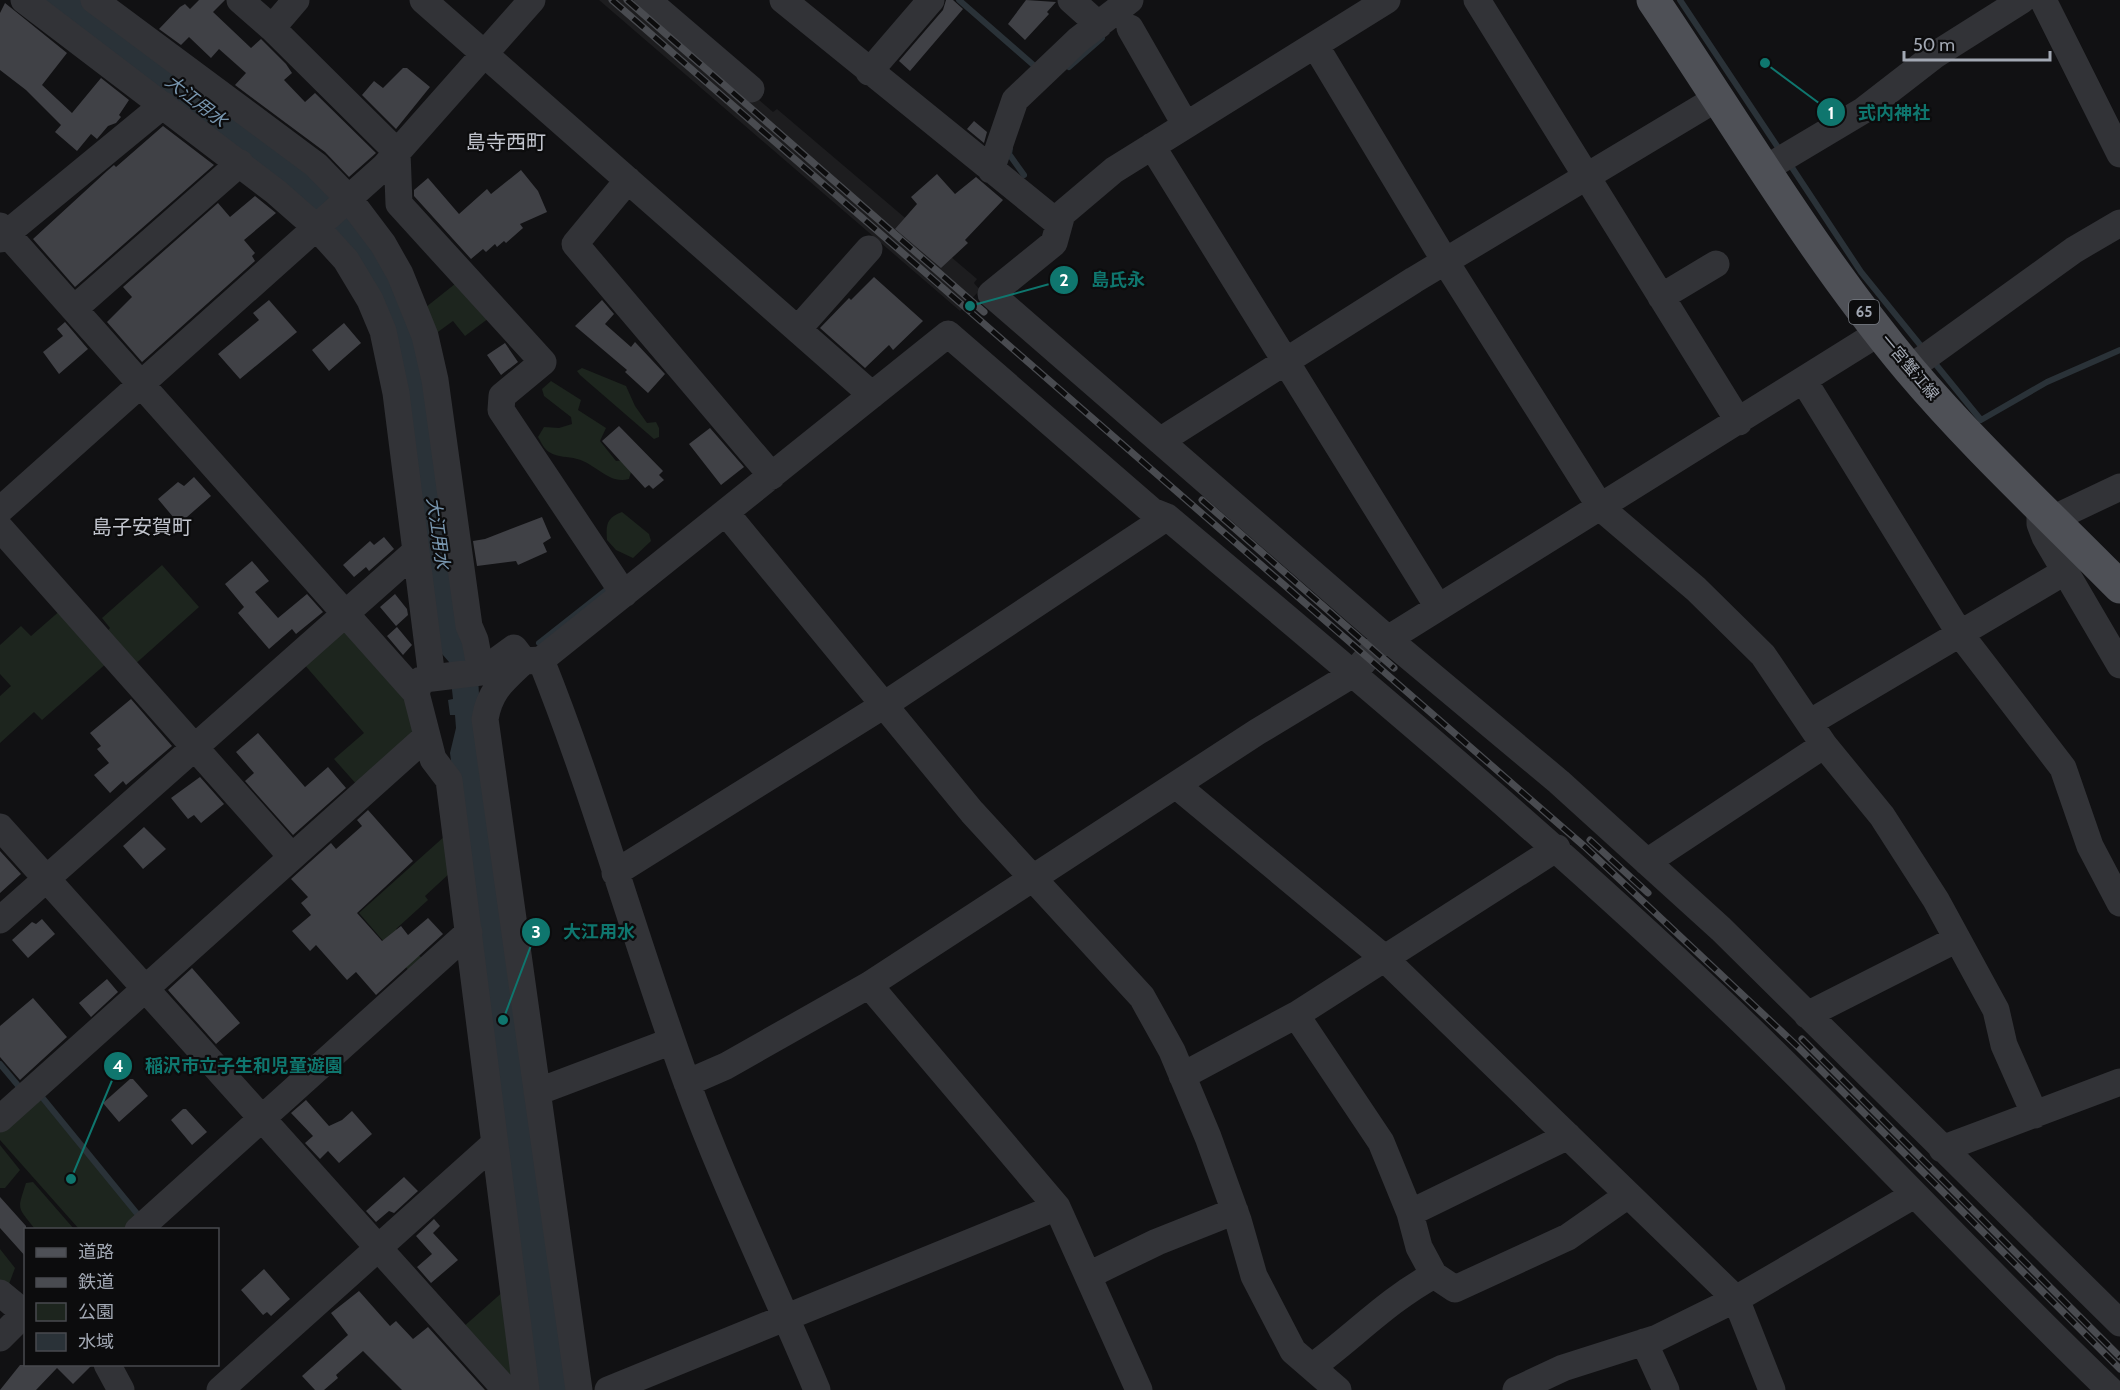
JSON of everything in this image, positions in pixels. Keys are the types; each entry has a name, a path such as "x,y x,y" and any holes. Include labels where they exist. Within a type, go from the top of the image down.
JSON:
{"main road":[{"name":"一宮蟹江線","path":"1653,0 1719,97 1778,161 1880,333 1921,359 1967,433 2120,587"}],"street":[{"path":"28,0 320,226 346,260 370,300 383,331 396,393 417,551 431,683 427,736 433,759 448,780 526,1390"},
{"path":"94,0 316,165 348,199 383,244 400,274 425,336 435,380 469,627 475,640 481,672"},
{"path":"240,0 272,28 397,152 399,204 543,362 502,396 501,410 618,586"},
{"path":"272,28 296,0"},
{"path":"423,0 872,395"},
{"path":"0,510 320,226 397,152 532,0"},
{"path":"647,0 751,89"},
{"path":"783,0 1059,224"},
{"path":"869,72 931,0"},
{"path":"1071,0 1099,25"},
{"path":"991,170 1015,100 1078,40 1130,0"},
{"path":"1387,0 1114,170 1062,214 1054,243 991,294 1386,638 1558,782 1721,929 2120,1323"},
{"path":"1477,0 1739,422"},
{"path":"1778,161 1864,110 1935,55 2022,0"},
{"path":"2043,0 2120,154"},
{"path":"1130,28 1185,124"},
{"path":"1315,45 1445,261 1601,508 1696,589 1763,655 1824,746 1882,816 1957,939 1996,1010 2004,1045 2035,1115"},
{"path":"1160,441 1445,261 1719,97"},
{"path":"163,105 3,233 75,308 346,614 431,683"},
{"path":"1152,146 1438,607"},
{"path":"75,308 240,163"},
{"path":"628,180 575,244 766,469"},
{"path":"1921,359 2074,250 2120,223"},
{"path":"798,329 869,249"},
{"path":"1661,297 1716,264"},
{"path":"687,1083 726,1066 869,985 1176,785 1353,674 1386,638 1601,508 1880,333"},
{"path":"579,1390 485,719 488,700 499,685 532,660 618,586 726,513 766,469 872,395 948,334 1152,511 1167,518 1557,848 1728,1008 2036,1320 2109,1390 2120,1384"},
{"path":"1804,381 1960,634 2063,768 2090,846 2120,903"},
{"path":"2120,487 2063,514 2048,515 2040,524 2045,537 2120,665"},
{"path":"726,513 972,812 1142,997 1172,1051 1235,1211 1254,1276 1293,1351 1338,1390"},
{"path":"615,873 884,705 1167,518"},
{"path":"0,528 292,857"},
{"path":"0,920 417,551"},
{"path":"1809,723 2066,571"},
{"path":"431,683 481,672 514,648 532,660 576,746 615,873 687,1083 817,1390"},
{"path":"0,1119 427,736"},
{"path":"1647,862 1824,746"},
{"path":"1176,785 1383,957 1736,1299 1772,1390"},
{"path":"0,827 506,1390"},
{"path":"1182,1076 1296,1015 1383,957 1557,848"},
{"path":"140,1228 469,932"},
{"path":"1807,1015 1957,939"},
{"path":"869,985 1057,1207 1139,1390"},
{"path":"1296,1015 1381,1142 1410,1213 1419,1247 1434,1275 1455,1289 1568,1236 1628,1195"},
{"path":"537,1092 672,1041"},
{"path":"1942,1149 2120,1082"},
{"path":"1410,1213 1568,1136"},
{"path":"220,1390 494,1144"},
{"path":"1516,1390 1563,1368 1644,1342 1736,1299 1914,1195"},
{"path":"608,1390 1057,1207"},
{"path":"1089,1275 1157,1242 1235,1211"},
{"path":"1312,1367 1350,1340 1406,1290 1434,1275"},
{"path":"0,1293 24,1312 0,1338"},
{"path":"1644,1342 1666,1390"},
{"path":"108,1366 122,1390"}],"shaded area":[{"path":"599,0 643,0 773,112 777,109 977,279 974,283 980,290 960,311"}],"green space":[{"path":"460,280 493,315 465,336 453,321 431,337 421,311"},
{"path":"582,368 626,386 635,406 647,423 656,422 659,437 654,439 580,375 577,371"},
{"path":"551,381 581,400 578,410 606,428 600,441 616,461 626,460 631,472 629,479 615,479 584,461 556,455 544,447 538,437 544,427 559,428 572,424 571,417 544,396 542,389"},
{"path":"622,512 649,534 651,541 633,558 616,550 607,540 608,523"},
{"path":"162,565 199,607 133,666 105,634 110,628 102,618"},
{"path":"62,609 108,662 42,720 34,712 0,743 0,696 11,686 0,674 0,645 21,626 31,636"},
{"path":"340,631 350,632 413,704 418,735 358,786 334,759 364,733 303,663"},
{"path":"446,835 450,873 425,896 428,900 396,929 424,961 411,973 359,913"},
{"path":"38,1097 139,1218 127,1228 78,1228 0,1140 0,1131"},
{"path":"0,1145 20,1170 5,1188 0,1188"},
{"path":"33,1182 73,1228 34,1228 20,1208 26,1183"},
{"path":"0,1249 15,1268 6,1292 0,1287"},
{"path":"505,1290 518,1379 510,1383 462,1328"}],"water":[{"path":"41,0 88,0 332,188 408,304 478,677 481,728 567,1390 535,1390 450,753 456,728 455,715 450,715 448,700 453,699 449,662 436,647 368,279"}],"building":[{"path":"199,0 225,0 213,12 251,48 261,39 286,64 292,73 284,80 305,102 315,93 376,153 349,177 325,152 235,85 246,73 219,49 211,58 189,37 181,45 159,29 180,7 185,4 190,9"},
{"path":"946,0 953,0 963,9 910,71 899,61 943,10"},
{"path":"1026,0 1056,2 1047,12 1049,14 1025,40 1008,24"},
{"path":"5,3 67,53 42,85 72,113 101,78 129,100 116,123 108,126 97,139 91,134 77,151 55,132 61,125 26,90 0,70 0,13"},
{"path":"403,68 407,68 430,87 396,129 362,95 374,81 383,88"},
{"path":"974,121 987,132 984,143 967,129"},
{"path":"163,126 214,165 75,287 33,239 107,171 114,165 116,167"},
{"path":"521,170 538,191 547,212 520,224 523,228 506,243 504,241 497,247 495,244 486,252 483,249 471,259 414,196 414,190 428,178 459,214 487,189 491,194"},
{"path":"937,174 955,194 976,177 1003,200 965,240 968,243 941,268 895,229 917,204 911,197"},
{"path":"255,196 276,213 244,240 255,253 252,256 255,261 142,362 107,322 132,297 123,287 218,203 230,217"},
{"path":"874,277 923,321 893,350 889,345 865,368 820,328 849,298 851,300"},
{"path":"269,300 297,332 240,379 218,354 259,320 253,313"},
{"path":"602,300 614,314 605,324 631,347 635,342 665,374 648,393 625,372 627,370 575,326"},
{"path":"65,322 88,349 59,374 43,352 63,336 57,329"},
{"path":"344,323 361,343 329,371 312,350"},
{"path":"505,343 518,362 501,375 487,355"},
{"path":"619,426 663,471 659,475 664,480 653,489 649,485 645,488 602,441"},
{"path":"710,428 744,467 721,485 689,444"},
{"path":"194,477 211,496 179,524 158,499 178,482 184,486"},
{"path":"542,517 551,538 543,543 547,552 518,565 516,561 477,566 473,541 485,539"},
{"path":"384,537 394,549 369,571 366,567 354,577 343,565 370,541 374,545"},
{"path":"252,561 269,581 255,592 278,618 307,594 323,612 296,634 292,629 269,649 238,613 244,607 225,584"},
{"path":"395,594 407,609 408,615 396,626 380,607"},
{"path":"397,627 412,645 403,655 387,636"},
{"path":"131,699 172,746 126,785 123,781 110,793 94,775 109,763 97,749 101,746 90,733"},
{"path":"258,733 305,787 328,767 346,788 293,835 245,781 254,773 236,752"},
{"path":"200,777 224,804 201,823 194,815 188,819 171,798"},
{"path":"368,810 413,861 357,913 382,941 401,926 408,935 428,918 443,934 376,995 356,972 347,980 316,945 310,951 292,931 311,915 301,903 308,897 291,879 331,843 336,849 362,826 357,820"},
{"path":"144,827 166,849 143,869 123,846"},
{"path":"0,851 21,874 0,893"},
{"path":"42,919 55,934 28,958 12,940 32,922 36,924"},
{"path":"192,968 240,1023 216,1044 168,990"},
{"path":"107,979 118,992 91,1017 79,1003"},
{"path":"33,998 67,1037 20,1080 0,1057 0,1026"},
{"path":"130,1079 133,1079 148,1096 119,1122 103,1103"},
{"path":"306,1100 329,1126 342,1120 352,1111 372,1134 339,1163 328,1151 320,1159 305,1143 313,1136 291,1113"},
{"path":"186,1109 207,1132 192,1145 171,1120"},
{"path":"404,1177 418,1191 394,1213 389,1211 376,1222 366,1211"},
{"path":"0,1197 26,1226 24,1228 24,1255 0,1228"},
{"path":"434,1219 440,1226 433,1233 458,1260 431,1283 417,1267 432,1254 416,1236"},
{"path":"264,1269 290,1299 271,1316 267,1312 263,1315 241,1290"},
{"path":"359,1291 390,1326 396,1321 413,1339 428,1327 485,1390 402,1390 363,1351 336,1375 338,1378 324,1390 315,1390 302,1376 348,1335 331,1313"},
{"path":"20,1365 91,1366 73,1384 57,1368 36,1390 0,1390"}],"waterway":[{"path":"959,0 1038,69"},
{"path":"1680,0 1781,152"},
{"path":"1069,67 1102,38"},
{"path":"1010,148 1009,154 1024,175"},
{"path":"1789,163 1861,272 1925,351"},
{"path":"1933,361 1981,420 2047,382 2120,350"},
{"path":"539,643 610,587"},
{"path":"0,1064 21,1089"},
{"path":"41,1096 139,1216"}],"railway":[{"path":"612,0 1584,846 1796,1045 2120,1369"},
{"path":"627,0 984,312"},
{"path":"1202,500 1394,668"},
{"path":"1590,840 1648,893"},
{"path":"1802,1039 2120,1357"}],"place":[{"name":"式内神社","path":"1765,63"},
{"name":"島氏永","path":"970,306"},
{"name":"大江用水","path":"503,1020"},
{"name":"稲沢市立子生和児童遊園","path":"71,1179"}],"district":[{"name":"島寺西町","path":"506,142"},
{"name":"島子安賀町","path":"142,527"}]}
